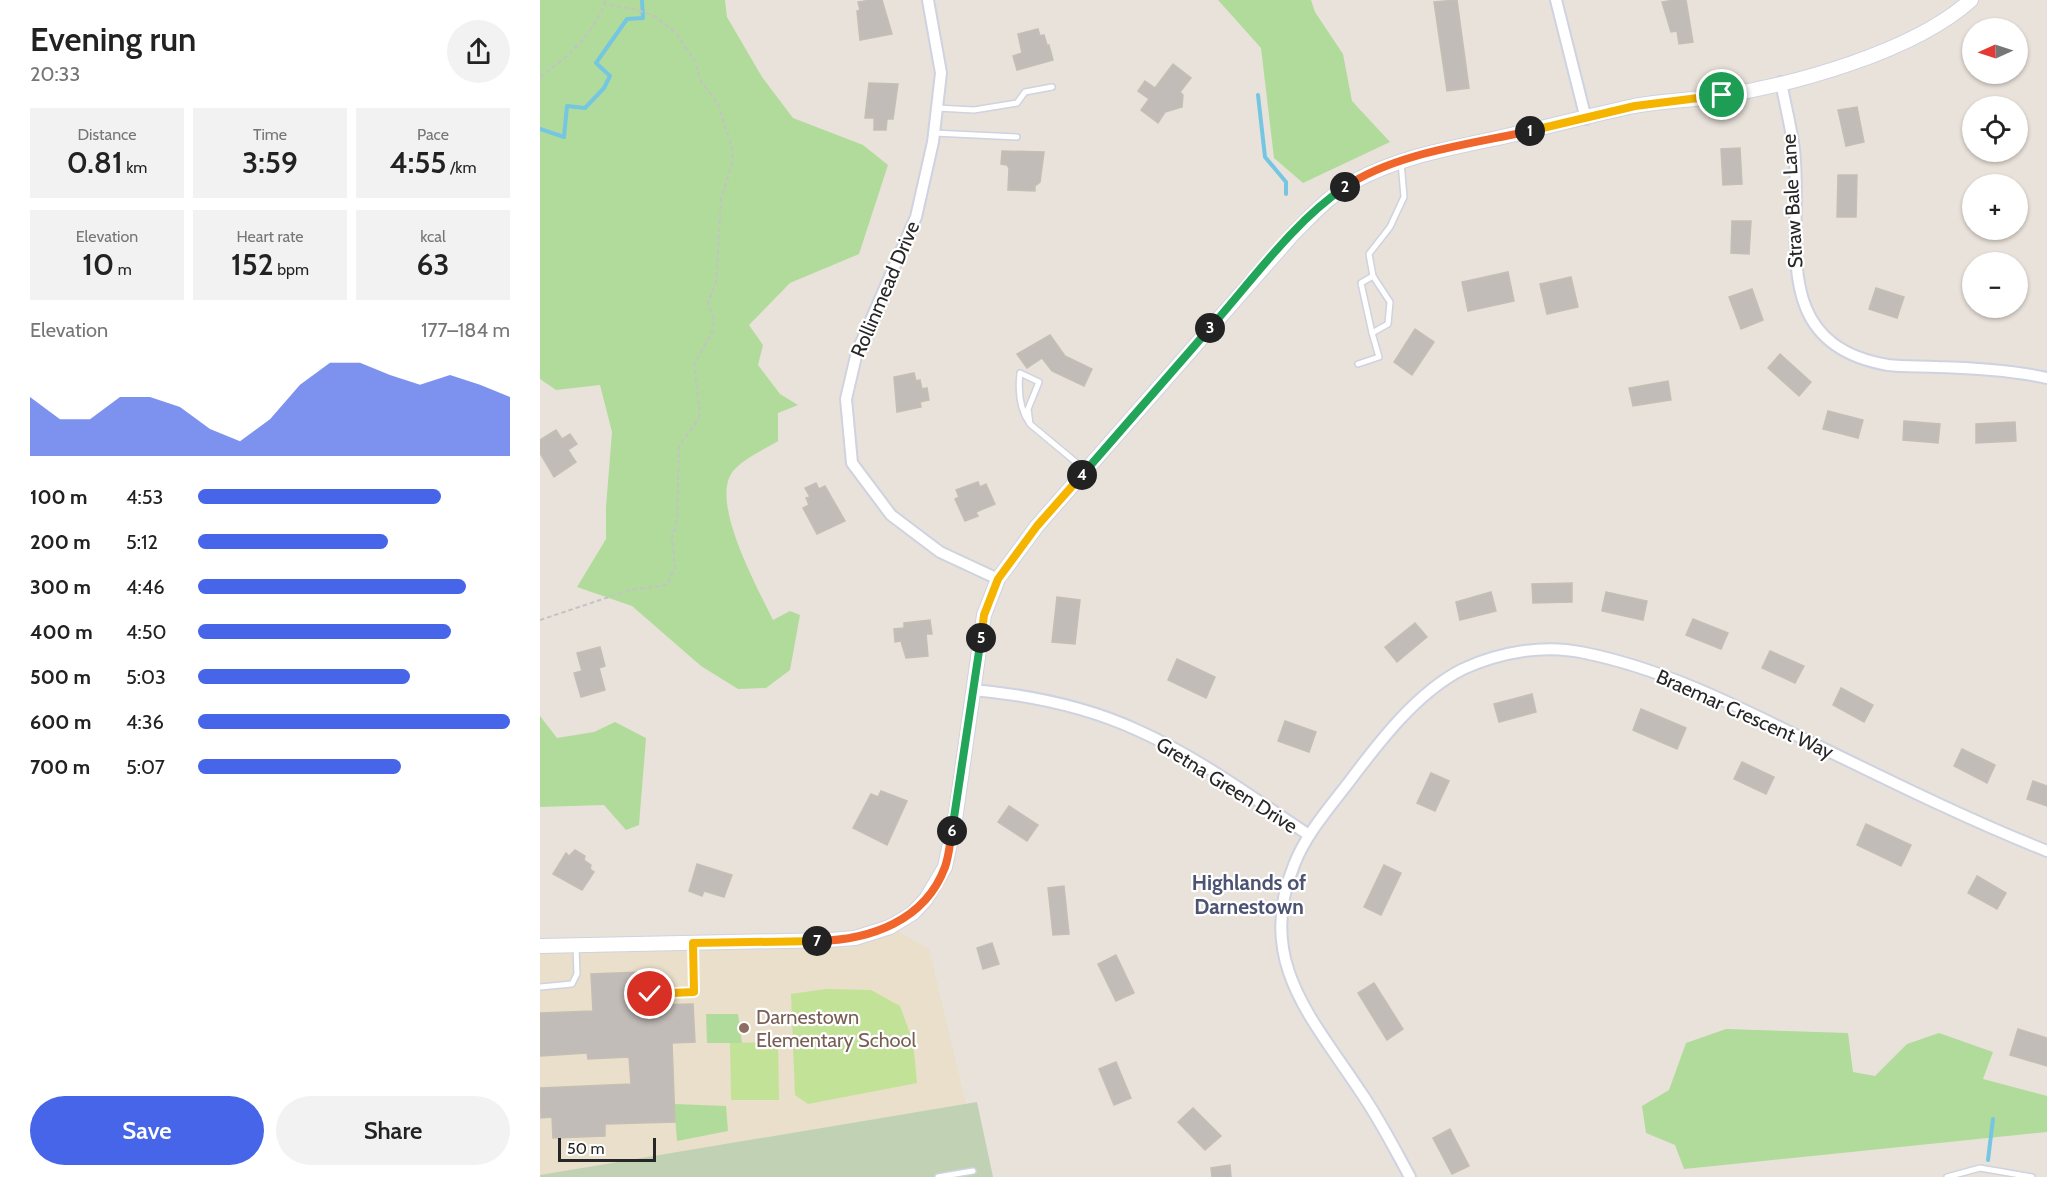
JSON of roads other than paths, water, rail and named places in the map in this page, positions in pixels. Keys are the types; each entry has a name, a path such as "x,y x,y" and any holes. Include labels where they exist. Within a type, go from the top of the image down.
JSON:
{"street":[{"name":"Rollinmead Drive","path":"928,0 941,73 934,133 916,218 855,361 846,399 852,463 891,515 940,552 998,579"},
{"path":"1556,0 1586,119"},
{"path":"540,946 855,938 890,927 913,913 926,899 945,867 955,820 984,615 998,579 1037,526 1293,234 1331,197 1353,182 1430,153 1635,106 1722,95 1835,67 1890,48 1932,29 1971,0"},
{"name":"Straw Bale Lane","path":"1781,82 1794,150 1796,280 1809,314 1819,330 1843,349 1890,365 1973,368 2047,378"},
{"name":"Braemar Crescent Way","path":"1410,1177 1362,1093 1296,996 1288,972 1281,928 1283,902 1293,866 1309,835 1360,767 1410,710 1461,670 1496,656 1527,650 1582,652 1674,678 1983,826 2047,851"},
{"name":"Gretna Green Drive","path":"973,690 1041,699 1088,711 1137,730 1203,765 1309,835"}],"lane":[{"path":"937,108 974,110 1017,103 1024,92 1052,87"},
{"path":"934,133 1017,137"},
{"path":"1372,333 1388,324 1390,303 1372,276 1369,254 1390,227 1404,197 1401,162"},
{"path":"1359,364 1378,357 1361,283 1372,276"},
{"path":"1030,424 1028,408 1039,382 1020,373 1018,391 1024,416 1030,424 1086,470"},
{"path":"650,994 694,992 693,943"},
{"path":"540,987 572,984 577,974 576,945"},
{"path":"1947,1177 1980,1168 2032,1177"},
{"path":"938,1177 973,1172"}],"waterway":[{"path":"540,129 564,137 567,106 585,108 604,88 610,76 596,63 627,19 643,18 642,0"},
{"path":"1258,95 1265,157 1286,182 1286,194"},
{"path":"1988,1160 1993,1119"}],"place":[{"name":"Darnestown Elementary School","path":"744,1028"}],"district":[{"name":"Highlands of Darnestown","path":"1249,894"}]}
